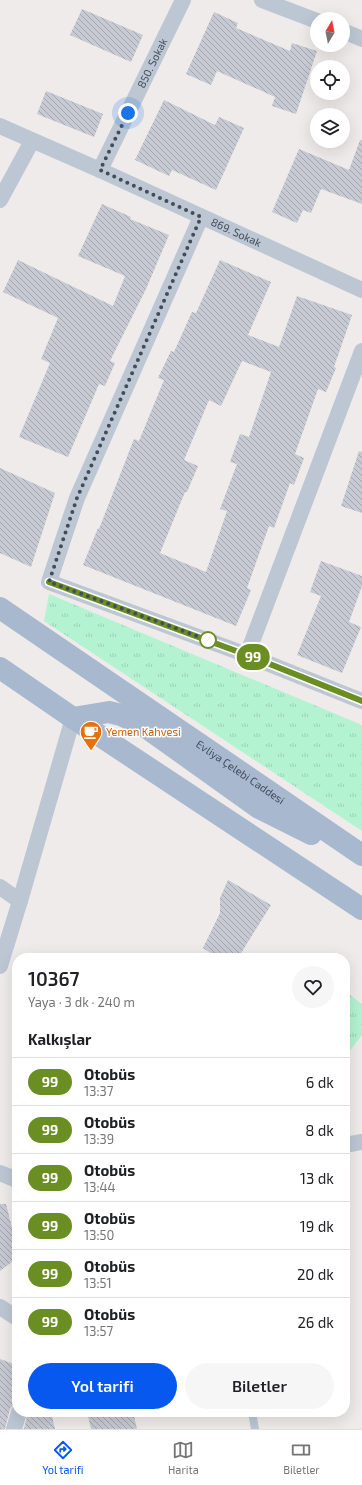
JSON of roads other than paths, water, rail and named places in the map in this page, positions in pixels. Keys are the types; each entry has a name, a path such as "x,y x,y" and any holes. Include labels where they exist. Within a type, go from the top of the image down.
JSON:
{"main road":[{"name":"Evliya Çelebi Caddesi","path":"0,608 362,855"},
{"path":"0,668 362,909"},
{"path":"73,718 109,712 121,715 147,728 259,808 362,860"}],"street":[{"name":"850. Sokak","path":"100,170 182,0"},
{"path":"262,0 310,18"},
{"path":"350,34 362,39"},
{"name":"869. Sokak","path":"0,126 362,290"},
{"path":"0,200 32,141"},
{"path":"201,217 77,498 49,582 247,655 362,701"},
{"path":"247,655 362,352"},
{"path":"0,966 73,718"},
{"path":"0,887 20,901"},
{"path":"350,1143 362,1142"},
{"path":"0,1173 12,1178"},
{"path":"0,1307 12,1315"},
{"path":"14,1429 18,1417"}],"lane":[{"path":"253,1417 255,1429"}],"place":[{"name":"Yemen Kahvesi","path":"91,752"}]}
